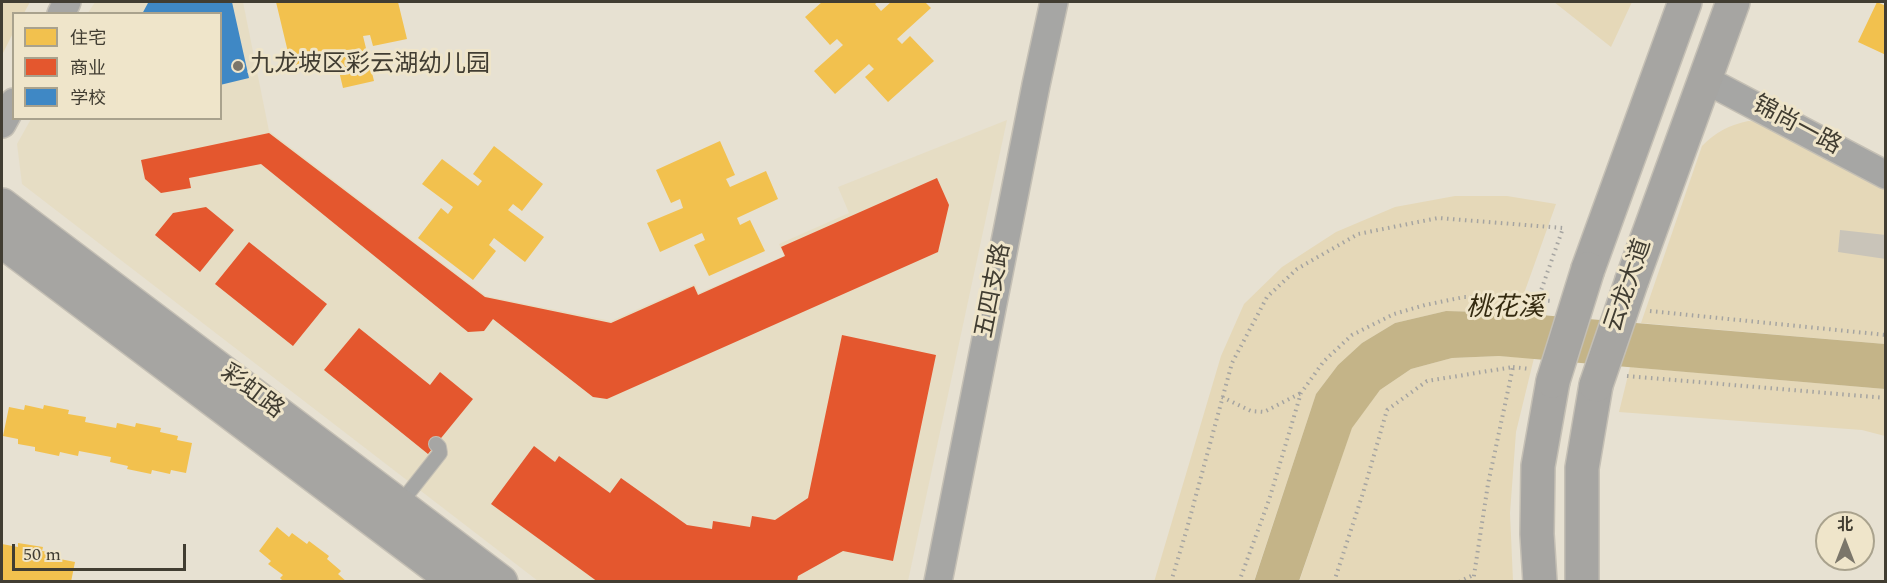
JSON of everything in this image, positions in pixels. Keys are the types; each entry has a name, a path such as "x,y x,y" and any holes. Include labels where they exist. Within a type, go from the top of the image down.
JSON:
{"main road":[{"name":"云龙大道","path":"1540,582 1537,534 1538,466 1545,375 1588,269 1685,2"},
{"name":"云龙大道","path":"1582,582 1582,468 1632,280 1733,2"},
{"name":"彩虹路","path":"2,205 501,582"},
{"name":"彩虹路","path":"2,241 456,582"}],"street":[{"name":"五四支路","path":"938,582 1054,2"},
{"name":"锦尚一路","path":"1706,80 1886,175"},
{"path":"2,124 12,106"}],"lane":[{"path":"399,505 440,453 436,444"}],"path":[{"path":"1171,582 1232,363 1267,297 1297,268 1358,234 1438,218 1563,228 1538,299"},
{"path":"1239,582 1269,500 1301,393 1324,361 1352,335 1394,314 1464,297 1511,297 1560,302"},
{"path":"1649,311 1886,335"},
{"path":"1473,582 1488,484 1513,367"},
{"path":"1334,582 1364,494 1387,410 1427,381 1513,367 1545,375"},
{"path":"1607,380 1886,398"},
{"path":"1222,397 1251,411 1264,412 1301,393"},
{"path":"1460,582 1473,574"}],"shaded area":[{"path":"2,2 30,2 25,12 12,12 12,35 2,55"},
{"path":"95,2 243,2 269,131 486,296 611,321 695,284 699,293 784,256 779,244 849,213 838,187 1007,120 908,581 538,581 22,184 17,144 30,120 222,120 222,12 89,12"},
{"path":"1554,2 1632,2 1611,47"},
{"path":"1748,121 1764,122 1885,187 1885,344 1641,323 1702,146 1723,130"},
{"path":"1455,196 1507,196 1556,204 1517,313 1446,311 1395,323 1362,343 1338,365 1316,394 1254,581 1154,582 1221,356 1244,304 1282,267 1336,232 1395,207"},
{"path":"1446,311 1517,313 1885,344 1885,389 1499,356 1452,358 1411,369 1380,390 1352,428 1299,581 1254,582 1316,394 1338,365 1362,343 1395,323"},
{"path":"1499,356 1534,358 1516,432 1510,513 1513,581 1299,582 1352,427 1380,390 1411,369 1452,358"},
{"path":"1630,367 1885,389 1885,436 1862,430 1619,412"}],"building: 住宅":[{"path":"276,2 398,2 407,39 373,46 370,35 363,36 374,81 343,88 334,50 326,52 328,61 292,69"},
{"path":"822,2 878,2 875,4 881,11 891,2 925,2 931,8 897,39 902,44 910,36 934,61 888,102 865,77 874,69 869,64 835,94 814,71 843,45 837,39 830,45 805,17"},
{"path":"1877,2 1886,6 1886,55 1858,42"},
{"path":"720,141 735,175 726,179 730,187 766,171 778,199 737,218 740,225 750,220 765,251 709,276 694,245 705,240 702,233 660,252 647,223 683,208 680,199 671,203 656,170"},
{"path":"494,146 543,184 522,211 513,204 508,210 544,237 525,262 494,238 489,245 496,251 473,280 418,238 441,208 448,214 453,207 422,184 442,159 478,186 482,181 473,174"},
{"path":"25,405 43,409 44,405 69,410 68,414 86,417 85,422 116,428 117,423 135,427 136,423 161,428 160,432 178,436 177,440 192,443 186,473 171,470 170,474 152,470 151,474 127,469 128,466 110,462 111,457 79,451 78,456 60,452 59,456 35,451 35,447 18,444 18,439 3,436 9,407 24,410"},
{"path":"277,527 289,537 292,533 307,544 309,541 329,556 327,559 341,571 338,574 347,582 284,582 280,578 283,575 268,564 271,561 259,551"},
{"path":"18,543 43,547 42,551 60,554 60,559 75,562 71,582 2,582 2,544 18,547"}],"building: 商业":[{"path":"269,133 485,297 611,323 694,286 698,295 785,256 781,247 937,178 949,205 938,252 607,399 593,397 493,319 484,331 468,332 261,164 189,178 191,188 161,193 145,179 141,160"},
{"path":"206,207 234,230 200,272 155,235 173,213"},
{"path":"249,242 327,304 293,346 215,284"},
{"path":"359,328 430,385 440,372 473,399 428,454 324,370"},
{"path":"842,335 936,355 893,561 843,551 798,576 797,582 598,582 491,504 534,446 555,462 559,456 610,493 621,478 687,525 712,529 713,521 750,527 752,516 775,520 808,498"}],"building: 学校":[{"path":"145,2 232,2 249,78 222,85 222,12 143,12 148,3"}],"building: 其他":[{"path":"1840,230 1886,235 1886,259 1838,252"}],"place":[{"name":"九龙坡区彩云湖幼儿园","path":"238,66"}],"water label":[{"name":"桃花溪","path":"1505,310"}]}
